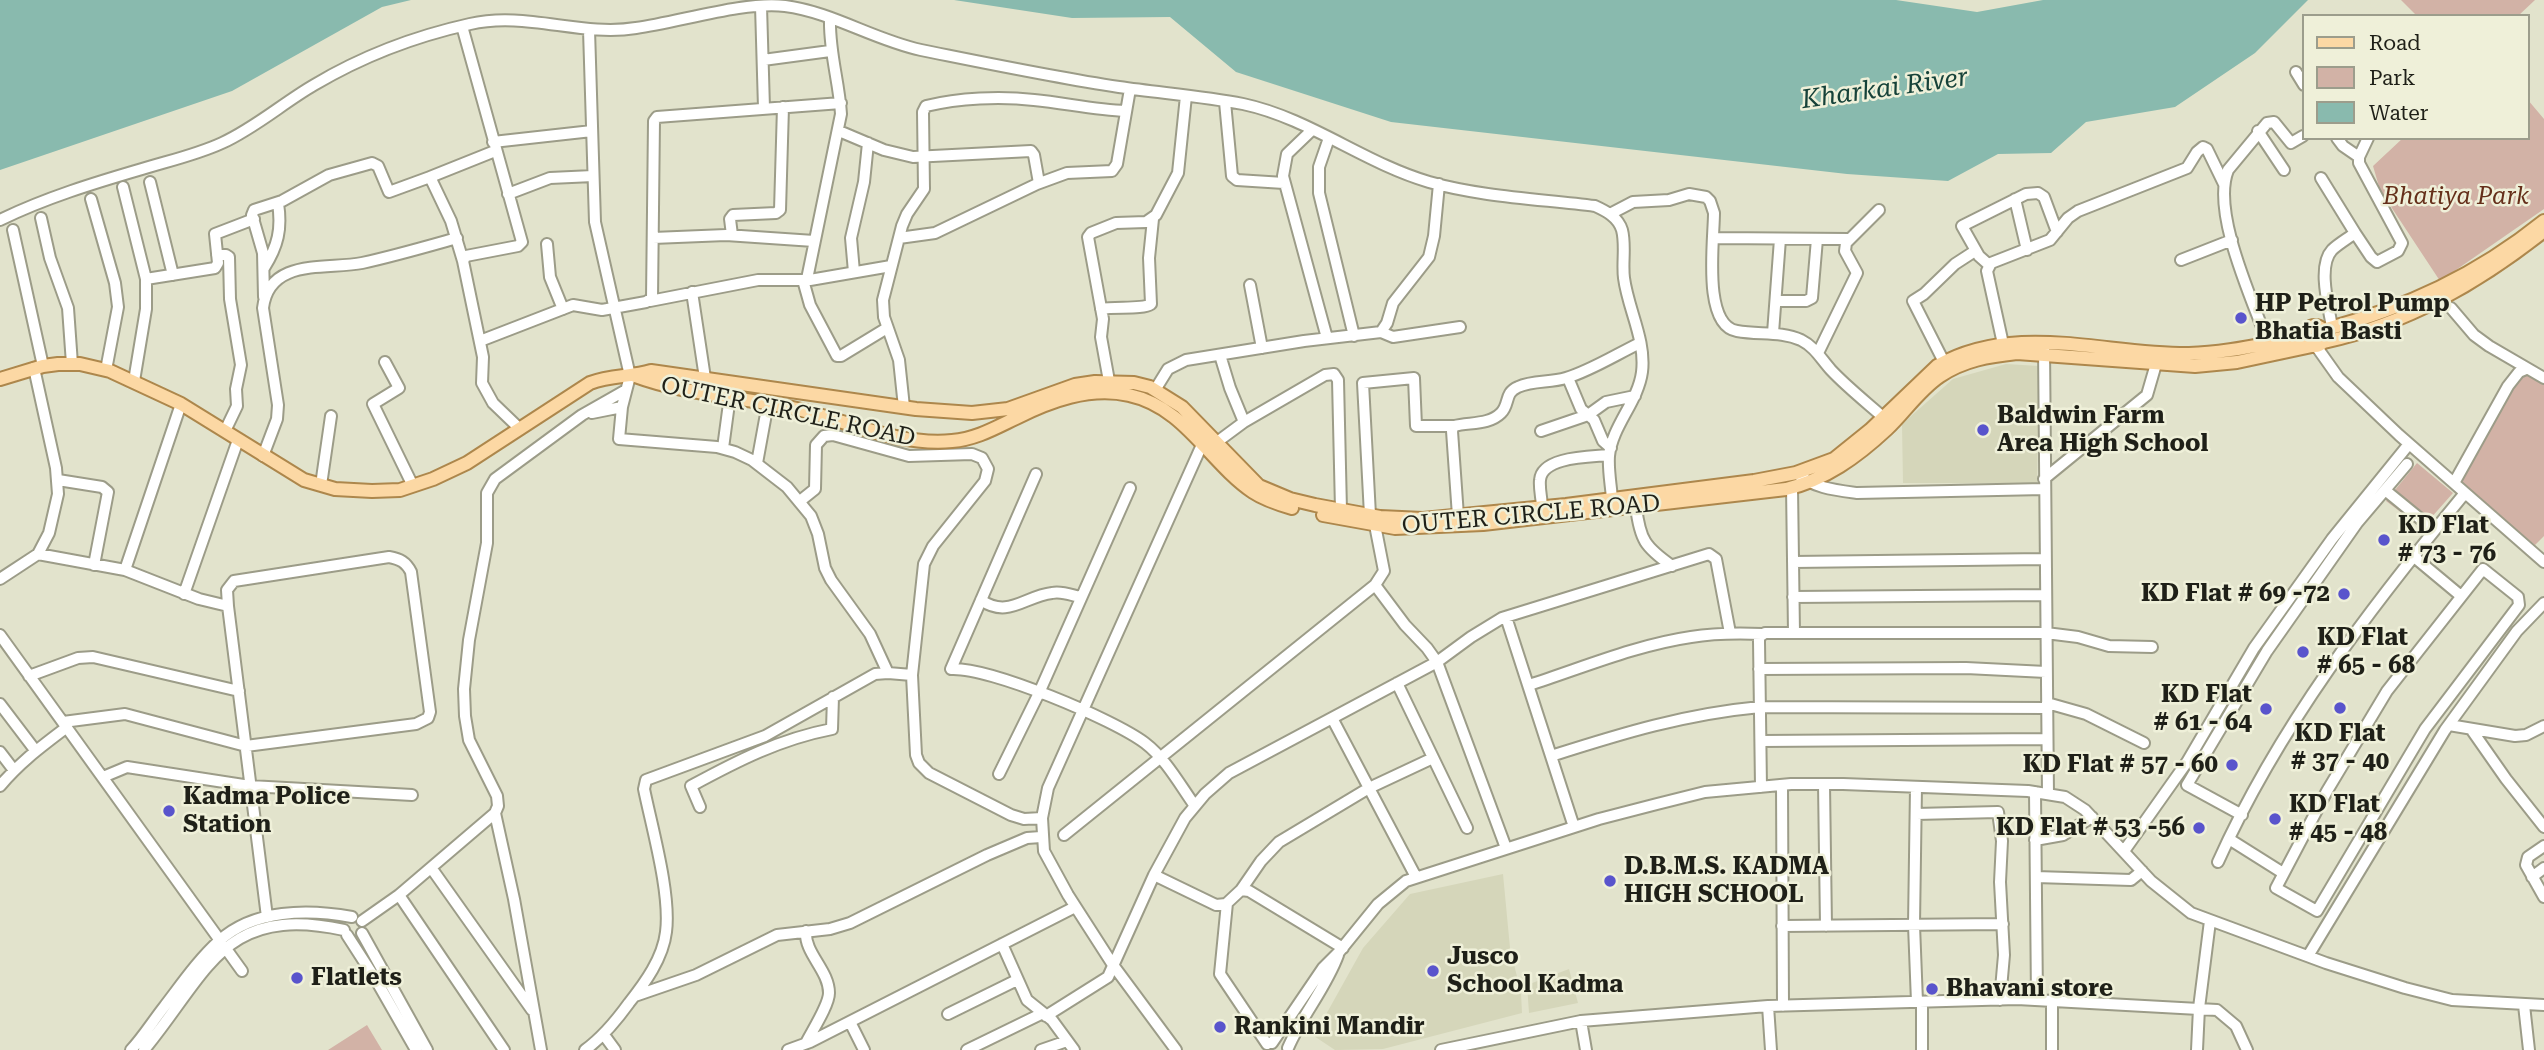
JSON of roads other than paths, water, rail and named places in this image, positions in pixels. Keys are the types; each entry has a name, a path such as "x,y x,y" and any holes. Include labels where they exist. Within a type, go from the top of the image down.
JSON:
{"main road":[{"path":"2319,338 2438,289 2504,250 2544,221"},
{"path":"2319,338 2386,325 2432,304 2501,264 2544,231"},
{"name":"OUTER CIRCLE ROAD","path":"632,376 768,403 901,439 929,442 974,437 1051,402 1074,396 1105,392 1128,394 1147,400 1209,439 1259,486 1290,499 1340,510 1395,528 1457,526 1636,507 1809,484 1849,460 1887,429 1939,377 1962,364 1989,356 2044,349 2210,353 2319,338"},
{"name":"OUTER CIRCLE ROAD","path":"0,379 39,367 72,364 106,370 181,404 304,480 335,489 372,491 400,490 467,463 590,383 602,378 632,376 651,371 944,412 992,412 1075,386 1109,381 1134,383 1155,390 1182,407 1239,481 1261,497 1316,514 1372,520 1423,519 1542,508 1722,486 1796,473 1834,459 1883,418 1919,381 1944,362 1970,350 2003,344 2156,364 2195,366 2237,362 2319,338"}],"street":[{"path":"0,220 96,183 223,142 349,66 462,26 503,20 589,30 638,28 761,6 782,5 809,10 879,38 915,49 1130,89 1264,110 1395,169 1439,184 1595,206 1610,214 1622,231 1627,299 1640,342 1643,370 1635,396 1610,451 1612,499"},
{"path":"761,6 764,108"},
{"path":"830,19 830,51 841,103 839,131 805,280 810,305 837,356 887,328"},
{"path":"462,26 522,244 466,256 463,261"},
{"path":"589,30 597,237 632,376 622,407 619,439 723,448 757,463 787,487 811,516 825,568 870,635 888,673"},
{"path":"763,60 830,51"},
{"path":"2296,72 2302,82"},
{"path":"899,238 935,233 1039,183 1067,173 1083,170 1108,172 1115,169 1130,89"},
{"path":"1101,309 1114,306 1146,308 1151,304 1149,258 1153,219 1178,173 1186,96"},
{"path":"904,407 899,360 884,317 883,300 907,214 924,189 923,112 928,105 1015,99 1126,111"},
{"path":"1225,102 1232,176 1237,180 1284,183"},
{"path":"650,301 654,294 655,118 841,103"},
{"path":"732,235 730,219 733,215 776,213 780,210 783,107"},
{"path":"2268,343 2231,240 2224,205 2224,184 2228,170 2258,131 2270,122 2277,126 2291,143 2302,137"},
{"path":"1312,130 1287,154 1284,183 1327,338"},
{"path":"263,456 277,419 278,405 263,308 263,253 252,213 254,210 278,203 329,175 372,163 378,166 389,192 430,177 494,146 592,131"},
{"path":"839,131 897,154 925,157 1031,151 1039,183"},
{"path":"2258,131 2284,170"},
{"path":"1329,138 1319,167 1319,193 1354,336"},
{"path":"2338,140 2359,157"},
{"path":"2320,178 2371,257 2377,262 2390,257 2402,247 2401,238 2359,163 2367,140"},
{"path":"854,272 851,238 864,182 868,143"},
{"path":"2057,232 2042,194 2033,193 1963,225 1962,229 1982,261 1989,264 2050,240 2057,232 2068,218 2078,211 2188,168 2203,147 2207,149 2224,184"},
{"path":"509,194 550,178 593,176"},
{"path":"430,177 457,239 463,261 484,366 482,383 486,394 520,429"},
{"path":"150,183 173,275"},
{"path":"1381,332 1387,323 1393,303 1429,257 1434,236 1439,184"},
{"path":"123,187 146,279 146,310 134,381"},
{"path":"1610,214 1633,202 1669,200 1689,194 1706,197 1713,207 1713,301 1727,327 1735,331 1773,333 1802,340 1883,418"},
{"path":"92,199 116,283 118,307 106,370"},
{"path":"2015,199 2027,250"},
{"path":"264,268 278,243 278,203"},
{"path":"1818,353 1857,273 1845,251 1846,243 1879,210"},
{"path":"41,218 50,258 68,308 72,364"},
{"path":"146,279 215,268 218,263 215,234 254,219"},
{"path":"1109,381 1101,337 1104,323 1088,235 1119,222 1146,222 1153,219"},
{"path":"0,579 38,554 49,533 55,513 58,481 13,230"},
{"path":"2355,233 2331,251 2327,259 2319,338 2338,377 2409,444 2544,562"},
{"path":"653,238 697,234 814,241"},
{"path":"1714,238 1849,239"},
{"path":"264,300 274,284 291,272 305,268 360,264 457,239"},
{"path":"1773,333 1780,239"},
{"path":"1776,301 1806,301 1812,298 1817,239"},
{"path":"2181,260 2231,240"},
{"path":"547,244 550,277 563,309"},
{"path":"1944,362 1913,301 1949,269 1975,251"},
{"path":"217,255 229,257 230,299 241,359 236,389 237,406 225,431"},
{"path":"1989,264 1987,271 2003,344"},
{"path":"480,341 579,305 597,310 614,308 758,280 805,280 891,266"},
{"path":"1250,285 1262,348"},
{"path":"692,292 705,378"},
{"path":"2451,308 2482,341 2507,359 2542,374"},
{"path":"1155,390 1163,374 1176,363 1327,338 1381,332 1393,337 1460,327"},
{"path":"1064,835 1376,585 1384,571 1372,520 1363,383 1414,378 1416,426 1454,426 1482,422 1498,416 1504,410 1508,393 1514,388 1568,378 1640,342"},
{"path":"2044,349 2048,793"},
{"path":"1220,355 1244,422"},
{"path":"385,362 399,388 373,404 413,486"},
{"path":"1796,473 1809,484 1829,490 1857,493 2044,484 2147,395 2156,364"},
{"path":"2454,484 2508,386 2519,372 2526,369"},
{"path":"1176,1050 1113,965 1075,907 1044,851 1041,837 1042,817 1048,788 1209,439 1244,422 1325,374 1337,376 1340,510"},
{"path":"1568,378 1578,404 1597,425 1610,451"},
{"path":"144,1050 223,943 275,925 306,923 352,937 359,924 432,869 495,813 498,806 497,796 469,740 464,689 469,640 487,543 487,493 495,479 582,415 626,390"},
{"path":"723,448 730,396"},
{"path":"1541,431 1588,415 1601,404 1635,396"},
{"path":"757,463 768,403"},
{"path":"125,570 181,404"},
{"path":"582,415 622,407"},
{"path":"321,485 331,416"},
{"path":"1454,426 1452,431 1458,516"},
{"path":"800,501 815,489 816,445 820,438 829,435 909,456 977,455 986,463 985,481 933,546 924,564 912,675 916,755 923,768 1011,815 1024,819 1042,817"},
{"path":"184,594 238,440"},
{"path":"2124,851 2187,762 2254,648 2332,539 2409,444"},
{"path":"1542,508 1540,480 1546,470 1564,460 1610,451"},
{"path":"2242,815 2187,785 2267,650 2357,523 2407,464"},
{"path":"1036,474 951,669 979,672 1083,709 1143,742 1160,758 1195,806"},
{"path":"58,481 102,487 108,492 94,565"},
{"path":"1792,487 1794,633"},
{"path":"999,774 1039,693 1130,488"},
{"path":"2385,490 2434,530"},
{"path":"2218,862 2294,720 2413,556 2465,493"},
{"path":"1636,507 1639,532 1653,553 1672,566"},
{"path":"38,554 125,570 184,594 228,606"},
{"path":"967,1050 1044,1014 1103,981 1173,837 1195,806 1229,774 1437,662 1486,627 1506,617 1705,554 1713,555 1730,633"},
{"path":"2413,556 2461,596"},
{"path":"0,786 13,769 65,725 125,714 246,746 416,724 428,718 429,699 411,572 407,564 399,559 389,557 234,581 227,590 228,606 246,746 250,786 267,916"},
{"path":"1793,562 2045,559"},
{"path":"2483,569 2518,597 2519,605 2426,729 2317,911 2276,888 2283,873 2386,691 2483,569"},
{"path":"1376,585 1405,625 1437,662 1506,848"},
{"path":"981,600 996,608 1007,608 1049,593 1058,592 1080,597"},
{"path":"1793,597 2045,595"},
{"path":"2308,956 2449,725 2516,631 2544,603"},
{"path":"1506,617 1574,827"},
{"path":"1529,685 1651,646 1690,637 1730,633 2046,632 2109,646 2152,647"},
{"path":"1761,787 1759,641 1762,634"},
{"path":"0,635 242,971"},
{"path":"29,676 78,658 93,657 239,691"},
{"path":"1759,668 1966,668 2046,672"},
{"path":"585,1050 604,1035 635,996 655,965 666,934 667,911 644,789 646,780 765,736 862,680 888,673 912,675"},
{"path":"1397,683 1467,828"},
{"path":"700,807 691,786 728,766 798,736 832,729 833,697"},
{"path":"0,704 35,750"},
{"path":"1551,756 1675,719 1713,711 1760,707 2047,705 2087,714 2144,743"},
{"path":"1332,718 1416,877"},
{"path":"2449,725 2515,736 2535,732 2544,726"},
{"path":"2471,729 2544,827"},
{"path":"1760,741 2047,739"},
{"path":"0,752 13,769"},
{"path":"1154,875 1216,905 1227,903 1241,890 1261,861 1279,842 1369,788 1433,758"},
{"path":"103,778 127,767 250,786 412,796"},
{"path":"1824,784 1826,926"},
{"path":"1267,1046 1323,968 1378,904 1394,889 1416,877 1574,827 1705,792 1782,785 1824,784 2035,792 2064,797 2092,817 2142,871 2191,913 2405,988 2452,1000 2544,1005"},
{"path":"1782,785 1783,1006"},
{"path":"1916,787 1914,925 1922,1050"},
{"path":"2035,792 2037,1000"},
{"path":"1916,814 1998,812 2002,841 2000,882 2004,955 2000,1000"},
{"path":"495,813 514,899 541,1050"},
{"path":"2035,840 2063,835 2092,817"},
{"path":"635,996 696,975 777,935 830,929 850,923 987,855 1027,838 1041,837"},
{"path":"2228,839 2283,873"},
{"path":"2544,846 2526,861 2544,897"},
{"path":"2532,877 2544,868"},
{"path":"432,869 534,1012"},
{"path":"2036,877 2131,880 2142,871"},
{"path":"1241,890 1249,891 1341,950"},
{"path":"399,895 504,1050"},
{"path":"1227,903 1220,974 1267,1046"},
{"path":"788,1050 805,1047 850,1021 1075,907"},
{"path":"131,1050 184,980 235,929 267,916 316,913 359,924"},
{"path":"416,1050 346,933 347,920 359,924 427,1050"},
{"path":"2197,1050 2199,1008 2210,921"},
{"path":"1782,926 2003,924"},
{"path":"805,1047 829,993 826,980 807,942 806,931"},
{"path":"1002,944 1027,1000 1044,1014 1071,1046"},
{"path":"1267,1046 1280,1044 1289,1049 1302,1019 1331,974 1341,950"},
{"path":"948,1014 1017,980"},
{"path":"2052,1000 2052,1050"},
{"path":"1441,1050 1472,1047 1581,1021 1768,1006 2052,1000 2217,1010 2231,1020 2246,1050"},
{"path":"2524,1005 2529,1050"},
{"path":"1768,1006 1771,1050"},
{"path":"850,1021 864,1050"},
{"path":"1581,1021 1586,1050"},
{"path":"604,1035 615,1050"},
{"path":"1041,1050 1071,1046"}],"water":[{"path":"0,0 411,0 382,7 232,91 0,170"},
{"name":"Kharkai River","path":"954,0 1896,0 1977,12 2043,0 2308,0 2255,53 2175,107 2086,122 2051,153 1998,154 1948,181 1847,174 1391,122 1236,72 1170,17 1072,18"}],"place":[{"name":"HP Petrol Pump Bhatia Basti","path":"2241,318"},
{"name":"Baldwin Farm Area High School","path":"1983,430"},
{"name":"KD Flat # 73 - 76","path":"2384,540"},
{"name":"KD Flat # 69 -72","path":"2344,594"},
{"name":"KD Flat # 65 - 68","path":"2303,652"},
{"name":"KD Flat # 37 - 40","path":"2340,708"},
{"name":"KD Flat # 61 - 64","path":"2266,709"},
{"name":"KD Flat # 57 - 60","path":"2232,765"},
{"name":"Kadma Police Station","path":"169,811"},
{"name":"KD Flat # 45 - 48","path":"2275,819"},
{"name":"KD Flat # 53 -56","path":"2199,828"},
{"name":"D.B.M.S. KADMA HIGH SCHOOL","path":"1610,881"},
{"name":"Jusco School Kadma","path":"1433,971"},
{"name":"Flatlets","path":"297,978"},
{"name":"Bhavani store","path":"1932,989"},
{"name":"Rankini Mandir","path":"1220,1027"}],"park label":[{"name":"Bhatiya Park","path":"2456,197"}]}
